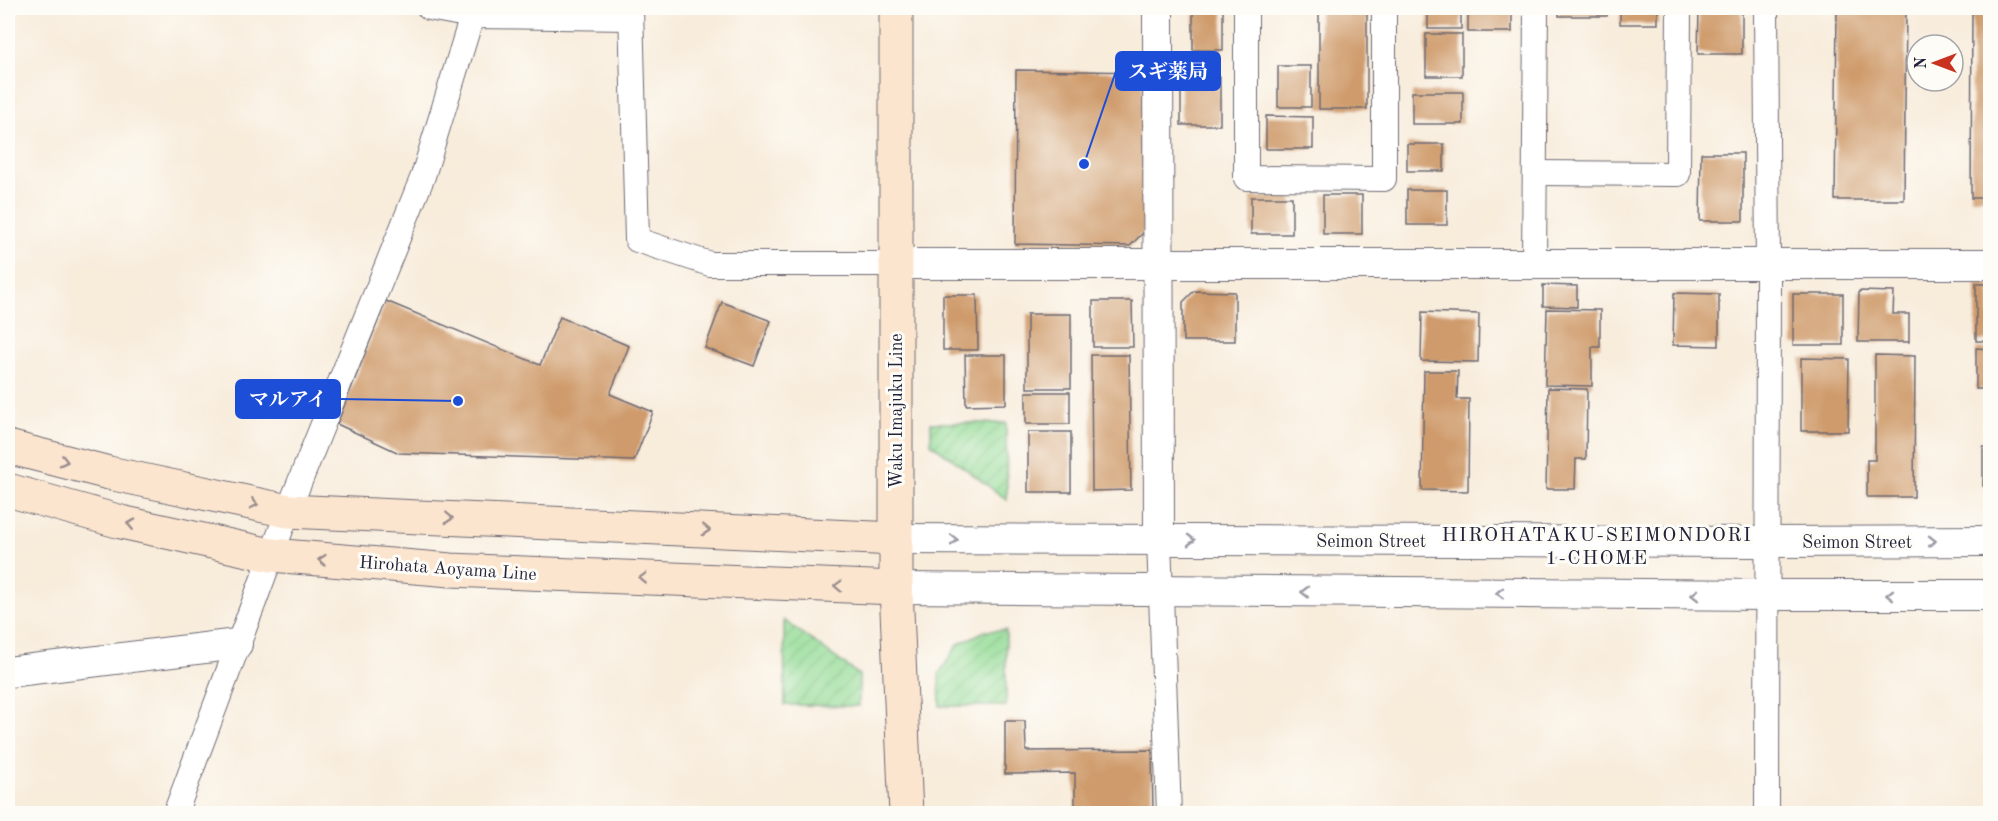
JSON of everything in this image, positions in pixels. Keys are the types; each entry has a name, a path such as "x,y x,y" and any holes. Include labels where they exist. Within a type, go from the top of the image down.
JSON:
{"main road":[{"name":"Waku Imajuku Line","path":"896,8 896,588 906,813"},
{"path":"8,447 109,473 288,511 896,539"},
{"name":"Hirohata Aoyama Line","path":"8,489 121,522 271,555 451,570 896,588"}],"street":[{"path":"437,8 472,16 631,13 637,240 710,264 1990,264"},
{"path":"1158,8 1159,540 1169,813"},
{"path":"1246,8 1246,178 1384,179 1384,8"},
{"path":"1534,265 1536,8"},
{"path":"1535,172 1678,174 1679,8"},
{"path":"1766,8 1767,813"},
{"path":"175,813 288,511 423,176 472,16"},
{"name":"Seimon Street","path":"896,539 1990,541"},
{"path":"896,588 1767,596 1990,595"},
{"path":"8,672 237,644"}],"green space":[{"path":"931,423 1006,423 1007,500 931,443"},
{"path":"784,620 859,675 859,706 785,705"},
{"path":"1006,630 1006,706 940,706 939,674 958,644 985,631"}],"building":[{"path":"1193,8 1223,8 1223,50 1193,50"},
{"path":"1319,8 1367,8 1367,109 1319,109"},
{"path":"1428,8 1461,8 1461,29 1428,29"},
{"path":"1468,8 1512,8 1512,32 1468,32"},
{"path":"1559,8 1607,8 1607,16 1559,16"},
{"path":"1620,8 1658,8 1658,24 1620,24"},
{"path":"1699,8 1742,8 1742,54 1698,54"},
{"path":"1837,8 1906,8 1904,200 1835,200"},
{"path":"1972,8 1990,8 1990,198 1971,198"},
{"path":"1426,34 1462,34 1462,76 1426,76"},
{"path":"1278,66 1311,66 1311,107 1278,107"},
{"path":"1016,70 1143,72 1144,232 1130,246 1015,244"},
{"path":"1181,77 1220,77 1220,125 1181,125"},
{"path":"1412,92 1463,92 1463,124 1412,124"},
{"path":"1266,116 1313,117 1313,149 1266,149"},
{"path":"1407,144 1444,144 1444,171 1407,171"},
{"path":"1701,153 1743,153 1743,221 1700,221"},
{"path":"1407,190 1447,190 1447,225 1407,225"},
{"path":"1323,195 1362,195 1362,234 1323,234"},
{"path":"1251,197 1292,197 1292,234 1251,234"},
{"path":"1976,284 1990,284 1990,341 1976,341"},
{"path":"1543,285 1577,286 1577,307 1543,306"},
{"path":"1194,291 1235,292 1235,341 1183,341 1183,302"},
{"path":"1859,291 1894,292 1893,314 1909,314 1909,342 1858,342"},
{"path":"1674,293 1719,294 1719,346 1673,345"},
{"path":"1793,294 1843,294 1843,345 1793,345"},
{"path":"943,295 977,295 978,350 943,350"},
{"path":"386,301 540,365 560,317 629,346 610,394 653,412 634,461 399,453 337,424"},
{"path":"1093,301 1132,301 1133,347 1093,347"},
{"path":"722,302 771,321 754,366 705,348"},
{"path":"1547,309 1600,310 1600,347 1592,347 1592,386 1545,385"},
{"path":"1422,312 1479,314 1478,362 1421,361"},
{"path":"1027,314 1071,314 1071,388 1027,388"},
{"path":"1976,348 1990,349 1990,389 1976,389"},
{"path":"965,355 1006,355 1006,404 966,405"},
{"path":"1091,355 1129,355 1131,490 1092,491"},
{"path":"1875,355 1915,356 1914,497 1867,497 1867,460 1875,460"},
{"path":"1801,358 1849,359 1848,431 1801,431"},
{"path":"1424,371 1458,371 1457,399 1469,399 1468,491 1422,490"},
{"path":"1548,388 1587,389 1586,459 1576,459 1575,489 1546,489"},
{"path":"1026,392 1070,392 1070,424 1026,424"},
{"path":"1028,432 1071,432 1071,492 1028,492"},
{"path":"1983,447 1990,447 1990,486 1983,486"},
{"path":"1005,721 1025,721 1026,751 1152,750 1153,814 1075,814 1075,773 1005,774"}],"place":[{"name":"スギ薬局","path":"1084,164"},
{"name":"マルアイ","path":"458,401"}],"district":[{"name":"HIROHATAKU-SEIMONDORI 1-CHOME","path":"1597,546"}]}
